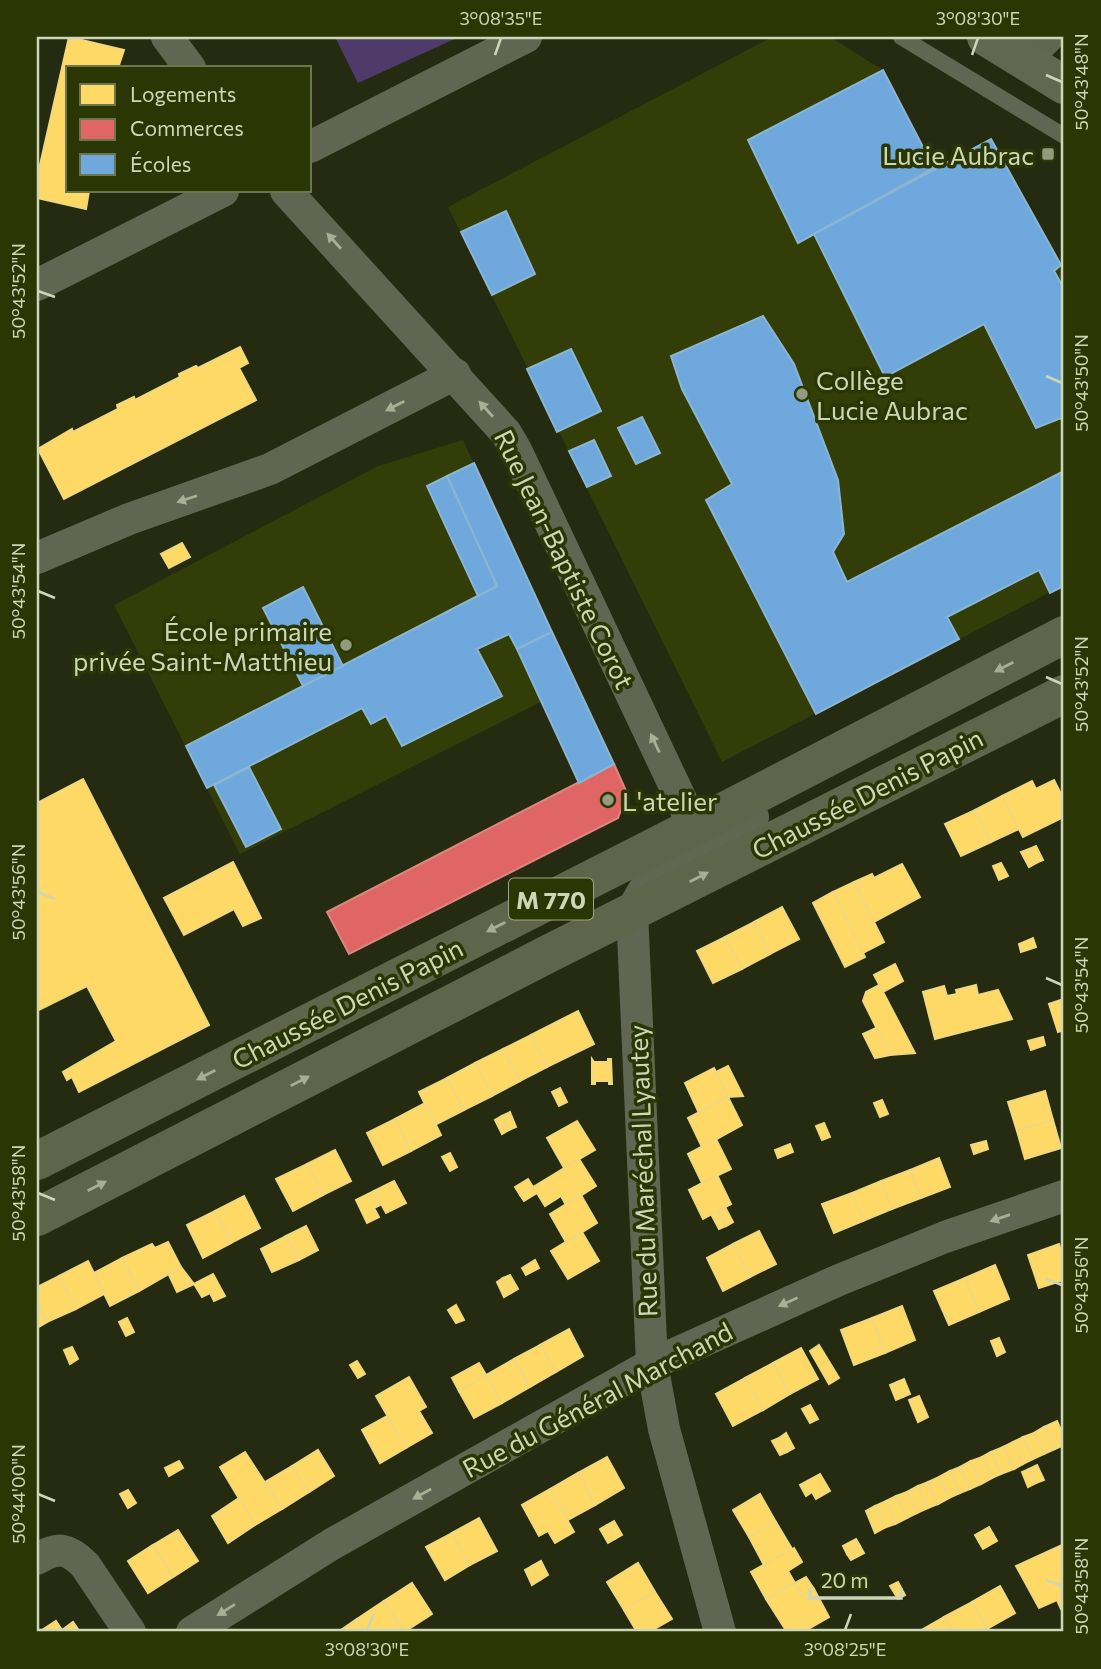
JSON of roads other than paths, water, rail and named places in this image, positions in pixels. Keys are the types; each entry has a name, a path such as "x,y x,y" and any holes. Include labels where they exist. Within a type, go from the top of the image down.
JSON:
{"main road":[{"path":"986,37 1037,48 1064,85"},
{"name":"Chaussée Denis Papin","path":"37,1161 694,827 1064,635"},
{"name":"Chaussée Denis Papin","path":"37,1217 632,911 1064,694"}],"street":[{"path":"167,37 189,66"},
{"path":"312,146 526,37"},
{"path":"37,285 221,192"},
{"name":"Rue Jean-Baptiste Corot","path":"287,192 495,418 516,450 694,827"},
{"path":"37,558 130,519 270,469 455,374"},
{"name":"Chaussée Denis Papin","path":"632,911 646,886 672,861 826,778 898,722"},
{"name":"Chaussée Denis Papin","path":"404,1028 436,1000 474,974 603,908 627,889 657,845 668,812 670,774"},
{"name":"Rue du Maréchal Lyautey","path":"632,911 652,1364 664,1429 720,1632"},
{"name":"Rue du Général Marchand","path":"192,1632 332,1544 652,1364 884,1261 1064,1196"},
{"path":"37,1559 53,1550 65,1550 77,1557 130,1632"}],"lane":[{"path":"901,37 1064,136"}],"place":[{"name":"Lucie Aubrac","path":"1048,154"},
{"name":"Collège Lucie Aubrac","path":"802,394"},
{"name":"École primaire privée Saint-Matthieu","path":"346,645"},
{"name":"L'atelier","path":"608,800"}]}
